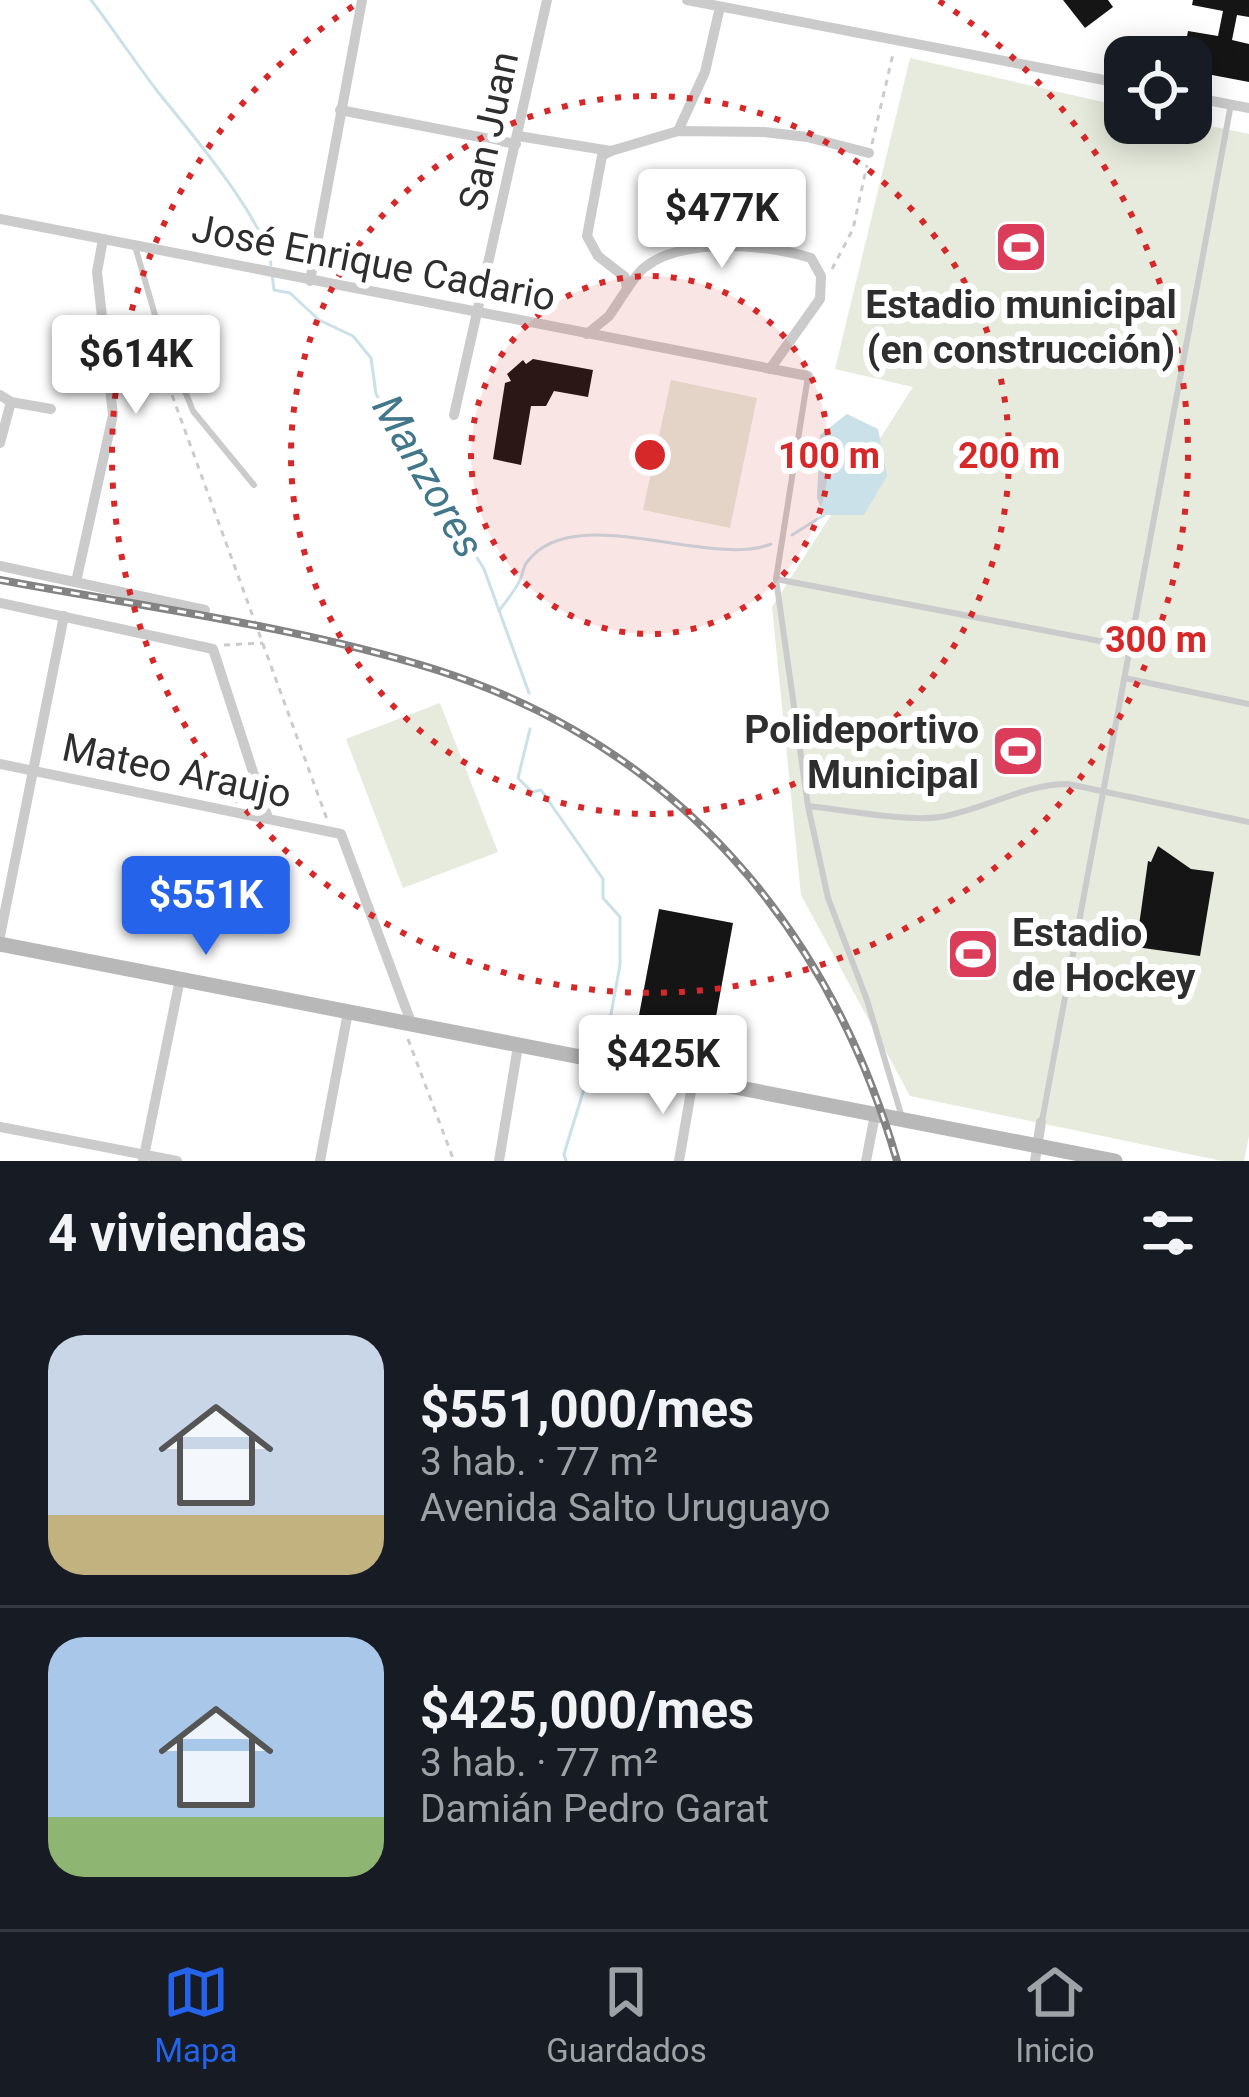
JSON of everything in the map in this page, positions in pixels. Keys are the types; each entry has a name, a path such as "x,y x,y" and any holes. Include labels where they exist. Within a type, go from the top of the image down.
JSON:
{"main road":[{"path":"0,940 875,1115 1036,1154 1115,1161"}],"street":[{"path":"310,281 362,0"},
{"name":"San Juan","path":"454,415 547,0"},
{"path":"687,0 1104,80"},
{"path":"678,131 706,72 720,7"},
{"path":"1212,101 1249,108"},
{"path":"340,110 611,151"},
{"path":"627,289 625,277 598,256 587,236 602,156 678,131 807,137 869,153"},
{"name":"José Enrique Cadario","path":"0,219 808,376"},
{"path":"76,582 113,415 98,272 103,239"},
{"path":"587,334 609,316 645,267 698,248 778,248 811,258 823,286 820,298 770,369"},
{"path":"0,443 5,398 51,409"},
{"path":"0,566 205,610"},
{"path":"0,603 209,646 216,652 268,818"},
{"path":"0,940 64,616"},
{"name":"Mateo Araujo","path":"0,764 341,834 407,1024"},
{"path":"144,1158 179,979"},
{"path":"320,1161 348,1012"},
{"path":"499,1161 518,1046"},
{"path":"679,1161 693,1080"},
{"path":"866,1161 875,1115"},
{"path":"1036,1154 1042,1122"},
{"path":"0,1127 177,1161"}],"lane":[{"path":"1042,1122 1231,104"},
{"path":"135,246 157,322 194,411 254,485"},
{"path":"808,376 776,579 808,806 828,898 867,1000 904,1121"},
{"path":"776,579 1131,647"},
{"path":"1125,679 1249,704"},
{"path":"808,806 926,819 1044,784 1068,784 1249,822"}],"path":[{"path":"823,286 853,229 896,40"},
{"path":"169,383 265,643 209,646"},
{"path":"407,1024 454,1161"}],"shaded area":[{"name":"Polideportivo Municipal","path":"910,58 1104,102 1104,144 1212,144 1212,126 1249,134 1249,1136 1244,1161 1222,1161 910,1096 801,895 772,607 913,387 835,369"},
{"path":"671,380 757,398 730,528 643,510"},
{"path":"440,703 498,852 403,888 346,739"}],"water":[{"path":"847,414 878,429 887,476 864,515 824,515 817,498 820,435"}],"building":[{"path":"1063,0 1108,0 1113,7 1085,28"},
{"path":"1193,0 1249,0 1249,17 1237,15 1232,40 1249,44 1249,82 1212,75 1212,36 1187,36 1188,31 1218,36 1223,11 1192,5"},
{"path":"533,359 593,370 588,397 554,391 546,406 531,406 521,465 493,459 505,383 511,381 507,374 523,360 526,364"},
{"path":"1158,846 1191,869 1214,872 1200,956 1136,947 1148,861"},
{"path":"659,909 733,923 709,1055 634,1042"}],"waterway":[{"name":"Manzores","path":"91,0 241,201 271,265"},
{"name":"Manzores","path":"272,274 274,290 290,293 319,320 353,336 371,358 376,394 484,569 529,693"},
{"path":"792,535 824,515"},
{"path":"499,611 527,562 548,544 576,536 608,535 713,548 771,544"},
{"name":"Manzores","path":"530,729 518,778 532,792 541,790 603,879 603,898 620,917 620,965 605,1047"},
{"name":"Manzores","path":"566,1161 564,1154 588,1076"}],"railway":[{"path":"0,580 275,629 384,655 522,703 600,746 669,797 731,856 784,922 830,996 867,1076 897,1161"}],"place":[{"name":"Estadio municipal (en construcción)","path":"1021,247"},
{"name":"Polideportivo Municipal","path":"1018,751"},
{"name":"Estadio de Hockey","path":"973,954"}]}
